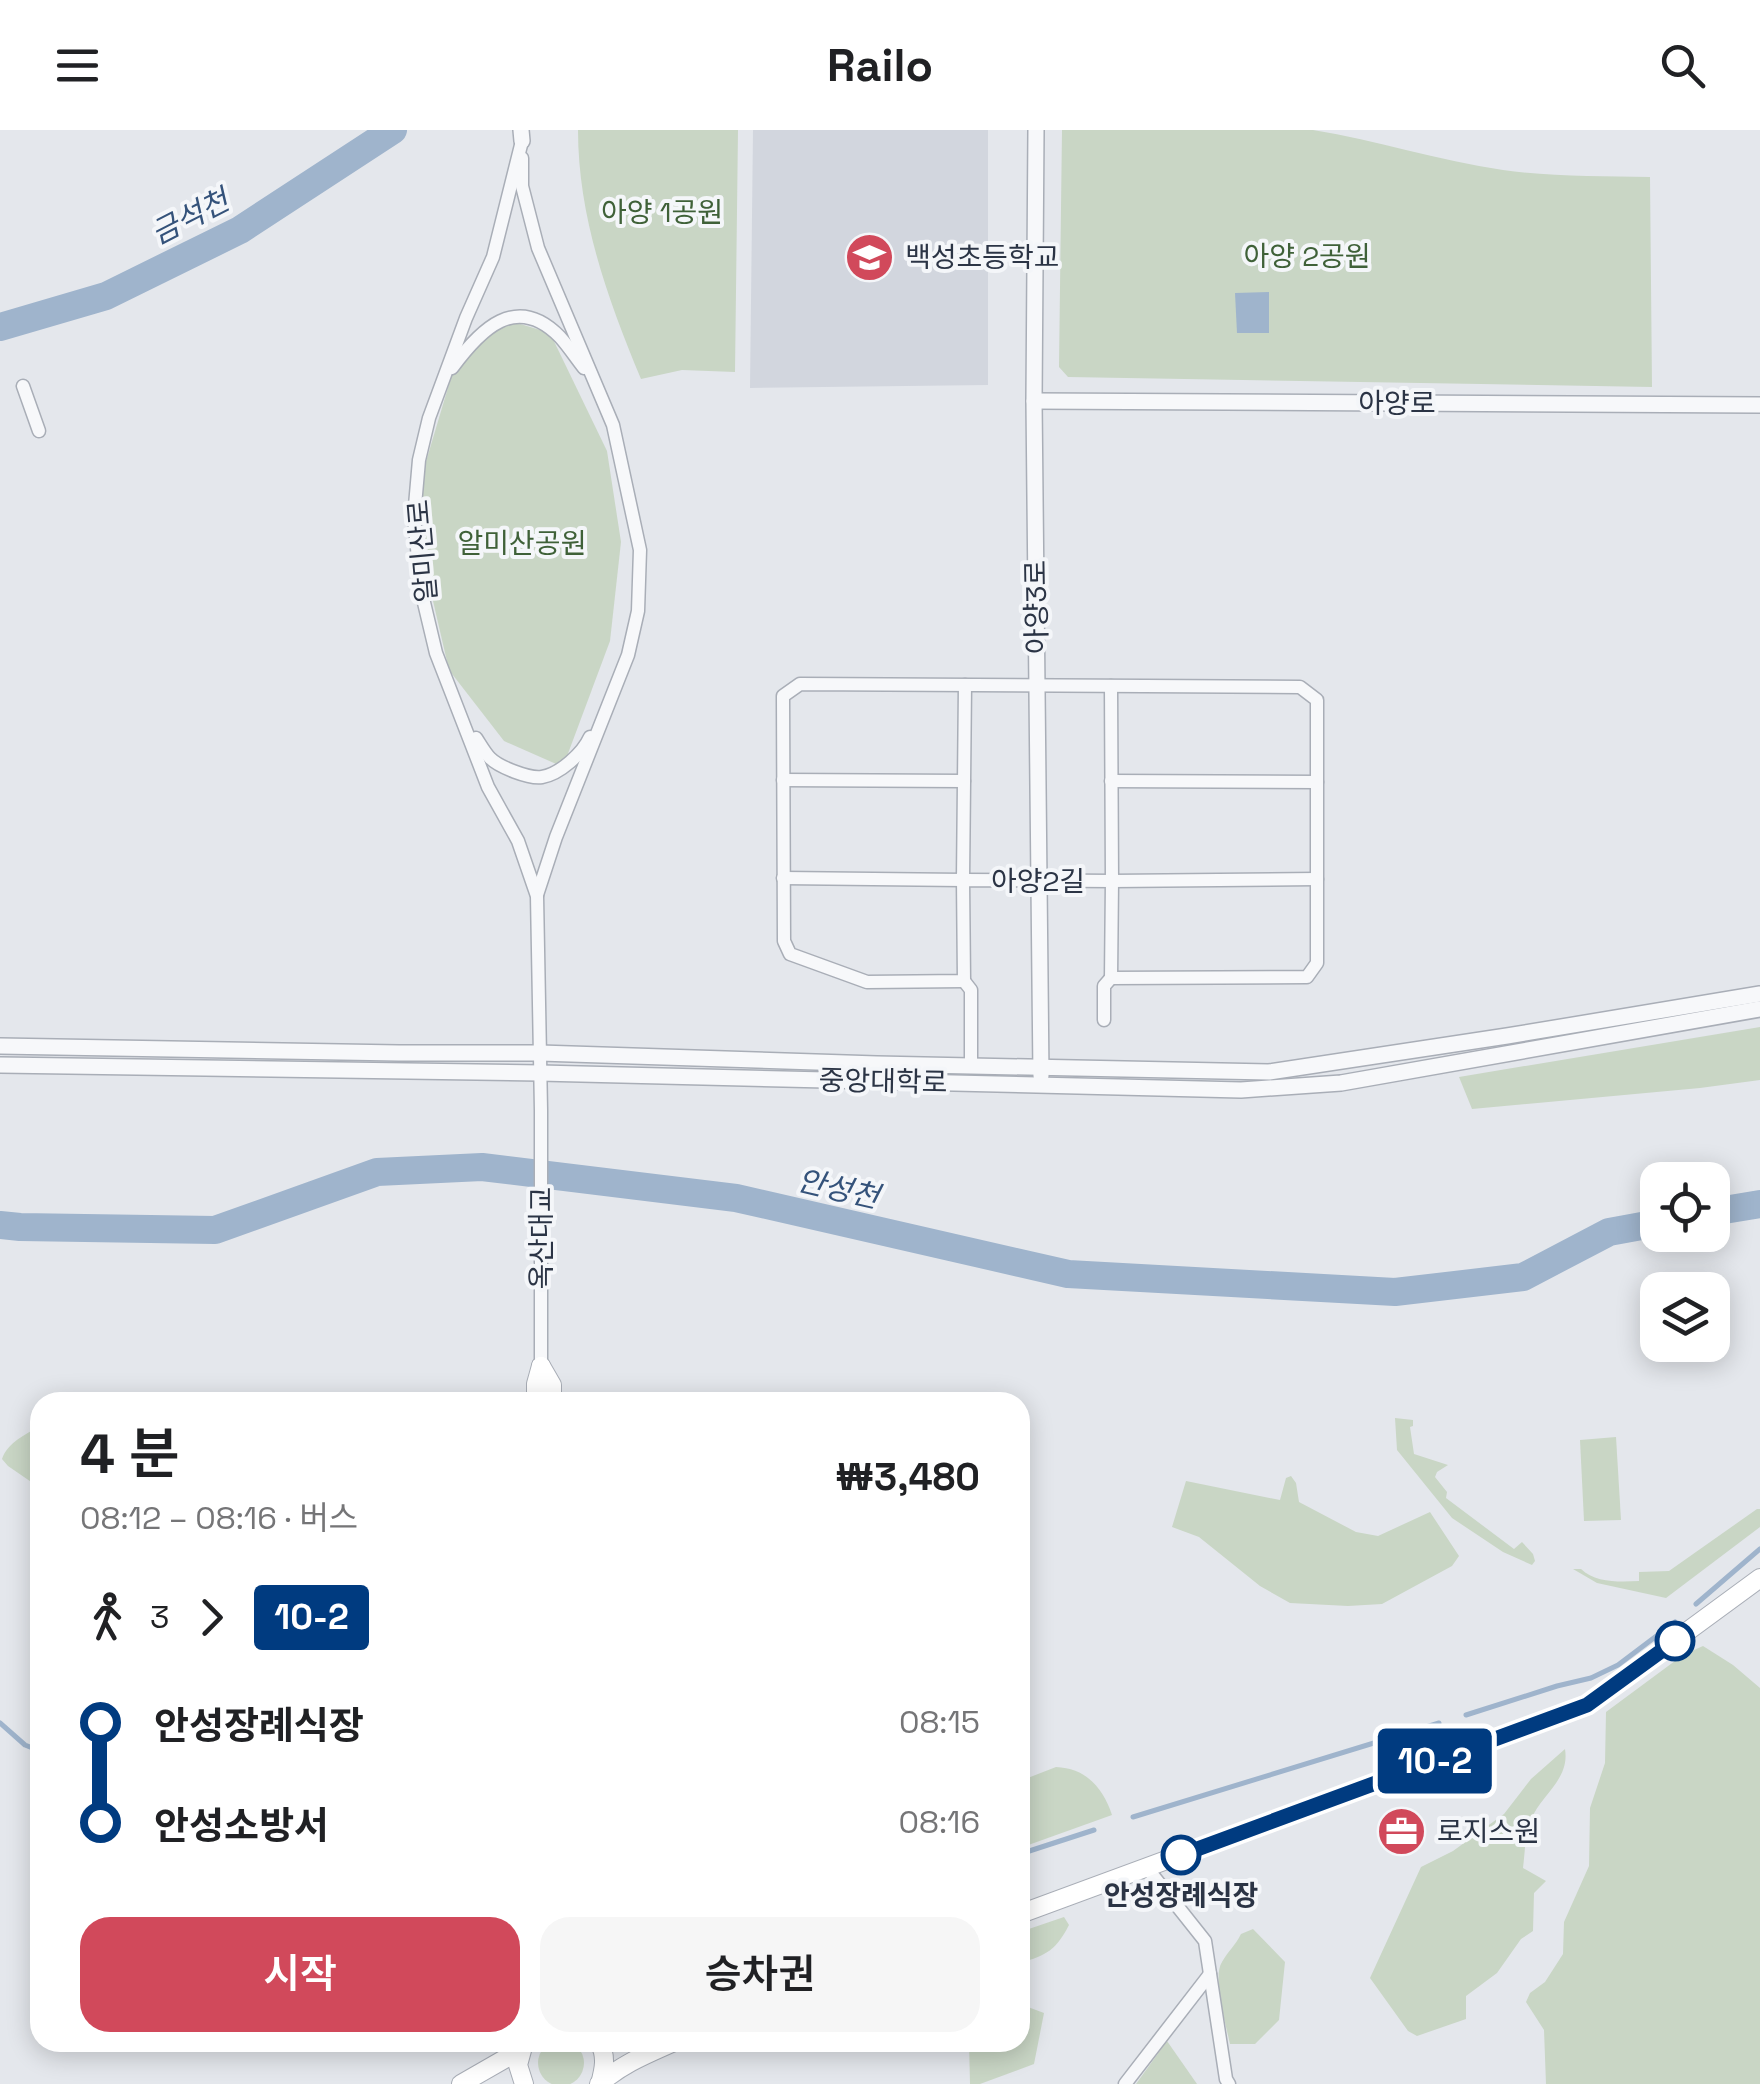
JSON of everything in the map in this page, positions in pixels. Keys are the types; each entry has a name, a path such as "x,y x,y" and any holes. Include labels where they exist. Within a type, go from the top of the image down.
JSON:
{"main road":[{"path":"536,1392 541,1366"},
{"path":"541,1366 552,1384 552,1392"},
{"path":"1030,1910 1587,1705 1760,1578"},
{"path":"460,2084 513,2052"},
{"path":"521,2052 518,2065 524,2084"},
{"path":"599,2084 605,2066 603,2052"},
{"path":"599,2084 618,2068 649,2052"}],"street":[{"name":"아양3로","path":"1036,130 1034,401 1042,1085"},
{"name":"알미산로","path":"522,136 522,186 538,248 613,425 640,550 638,611 618,680 537,896"},
{"name":"알미산로","path":"522,136 492,257 429,418 419,460 414,517 421,590 436,653 488,787 518,841 537,896 541,1110"},
{"path":"441,383 479,336 510,316 530,318 558,336 595,382"},
{"path":"23,386 39,431"},
{"name":"아양로","path":"1034,401 1760,405"},
{"path":"450,687 490,758 514,772 541,778 563,767 586,745 618,680"},
{"path":"964,981 867,982 790,954 784,941 783,696 800,684 1300,687 1317,700 1317,963 1307,977 1112,978"},
{"path":"784,878 963,880 964,685"},
{"path":"1111,686 1112,881 1317,879"},
{"path":"783,780 964,781"},
{"path":"1112,781 1317,782"},
{"name":"아양2길","path":"971,1066 971,990 964,981 963,880 1112,881 1112,978 1104,986 1104,1020"},
{"name":"중앙대학로","path":"0,1046 540,1053 1269,1072 1760,994"},
{"name":"중앙대학로","path":"0,1066 540,1073 1240,1090 1340,1082 1760,1008"},
{"name":"옥산대교","path":"541,1110 541,1366"},
{"path":"1147,1868 1204,1941 1229,2084"},
{"path":"1125,2084 1210,1974"}],"shaded area":[{"name":"백성초등학교","path":"753,130 988,130 988,385 750,388"}],"green space":[{"name":"아양 1공원","path":"578,130 738,130 735,372 682,370 641,379 597,258 583,194"},
{"name":"아양 2공원","path":"1062,130 1313,130 1503,170 1650,177 1652,387 1068,377 1059,367"},
{"name":"알미산공원","path":"507,320 550,333 607,451 621,542 610,641 563,767 504,741 449,670 424,562 422,475 461,344"},
{"path":"1760,1027 1760,1080 1472,1109 1459,1077"},
{"path":"1395,1418 1413,1420 1410,1427 1414,1454 1448,1465 1435,1477 1447,1492 1446,1498 1514,1549 1522,1542 1533,1554 1532,1565 1503,1552 1452,1518 1397,1450"},
{"path":"30,1432 30,1481 2,1459"},
{"path":"1616,1437 1621,1520 1584,1521 1580,1440"},
{"path":"1291,1476 1299,1502 1356,1532 1378,1536 1430,1512 1459,1556 1452,1566 1382,1604 1290,1603 1260,1586 1199,1537 1172,1527 1186,1481 1280,1500 1286,1478"},
{"path":"1757,1509 1760,1527 1666,1598 1597,1583 1573,1569 1608,1581 1639,1581 1639,1572 1669,1571"},
{"path":"1703,1646 1760,1688 1760,2084 1546,2084 1544,2030 1526,2002 1563,1954 1564,1922 1589,1866 1590,1808 1605,1763 1606,1712 1683,1655"},
{"path":"1565,1749 1563,1770 1536,1811 1526,1837 1523,1868 1546,1881 1534,1893 1533,1931 1521,1939 1497,1973 1466,1996 1466,2019 1417,2036 1408,2031 1370,1978 1421,1867 1453,1851 1504,1814 1531,1779"},
{"path":"1056,1767 1076,1771 1092,1781 1112,1815 1030,1844 1030,1777"},
{"path":"1064,1917 1069,1925 1055,1946 1030,1959 1030,1929"},
{"path":"1253,1929 1285,1962 1279,2020 1255,2044 1230,2044 1219,1969 1241,1934"},
{"path":"1030,2008 1044,2013 1034,2064 970,2084 969,2052 1030,2052"},
{"path":"1167,2041 1197,2084 1136,2084"},
{"path":"541,2052 582,2054 582,2072 570,2084 552,2084 540,2072"}],"water":[{"path":"1269,292 1269,333 1237,333 1235,293"}],"waterway":[{"name":"금석천","path":"0,327 106,296 240,230 393,130"},
{"name":"안성천","path":"0,1225 215,1230 377,1172 482,1167 736,1198 1068,1274 1395,1292 1523,1277 1609,1232 1640,1226"},
{"name":"안성천","path":"1730,1209 1760,1204"},
{"path":"1696,1604 1760,1549"},
{"path":"1466,1715 1591,1678 1618,1665 1675,1622"},
{"path":"0,1723 30,1747"},
{"path":"1133,1817 1439,1723"},
{"path":"1030,1851 1094,1830"}],"bus line":[{"name":"10-2","path":"1181,1855 1587,1705 1675,1641"}],"place":[{"name":"백성초등학교","path":"870,257"},
{"name":"로지스원","path":"1402,1831"},
{"name":"안성장례식장","path":"1181,1855"}]}
